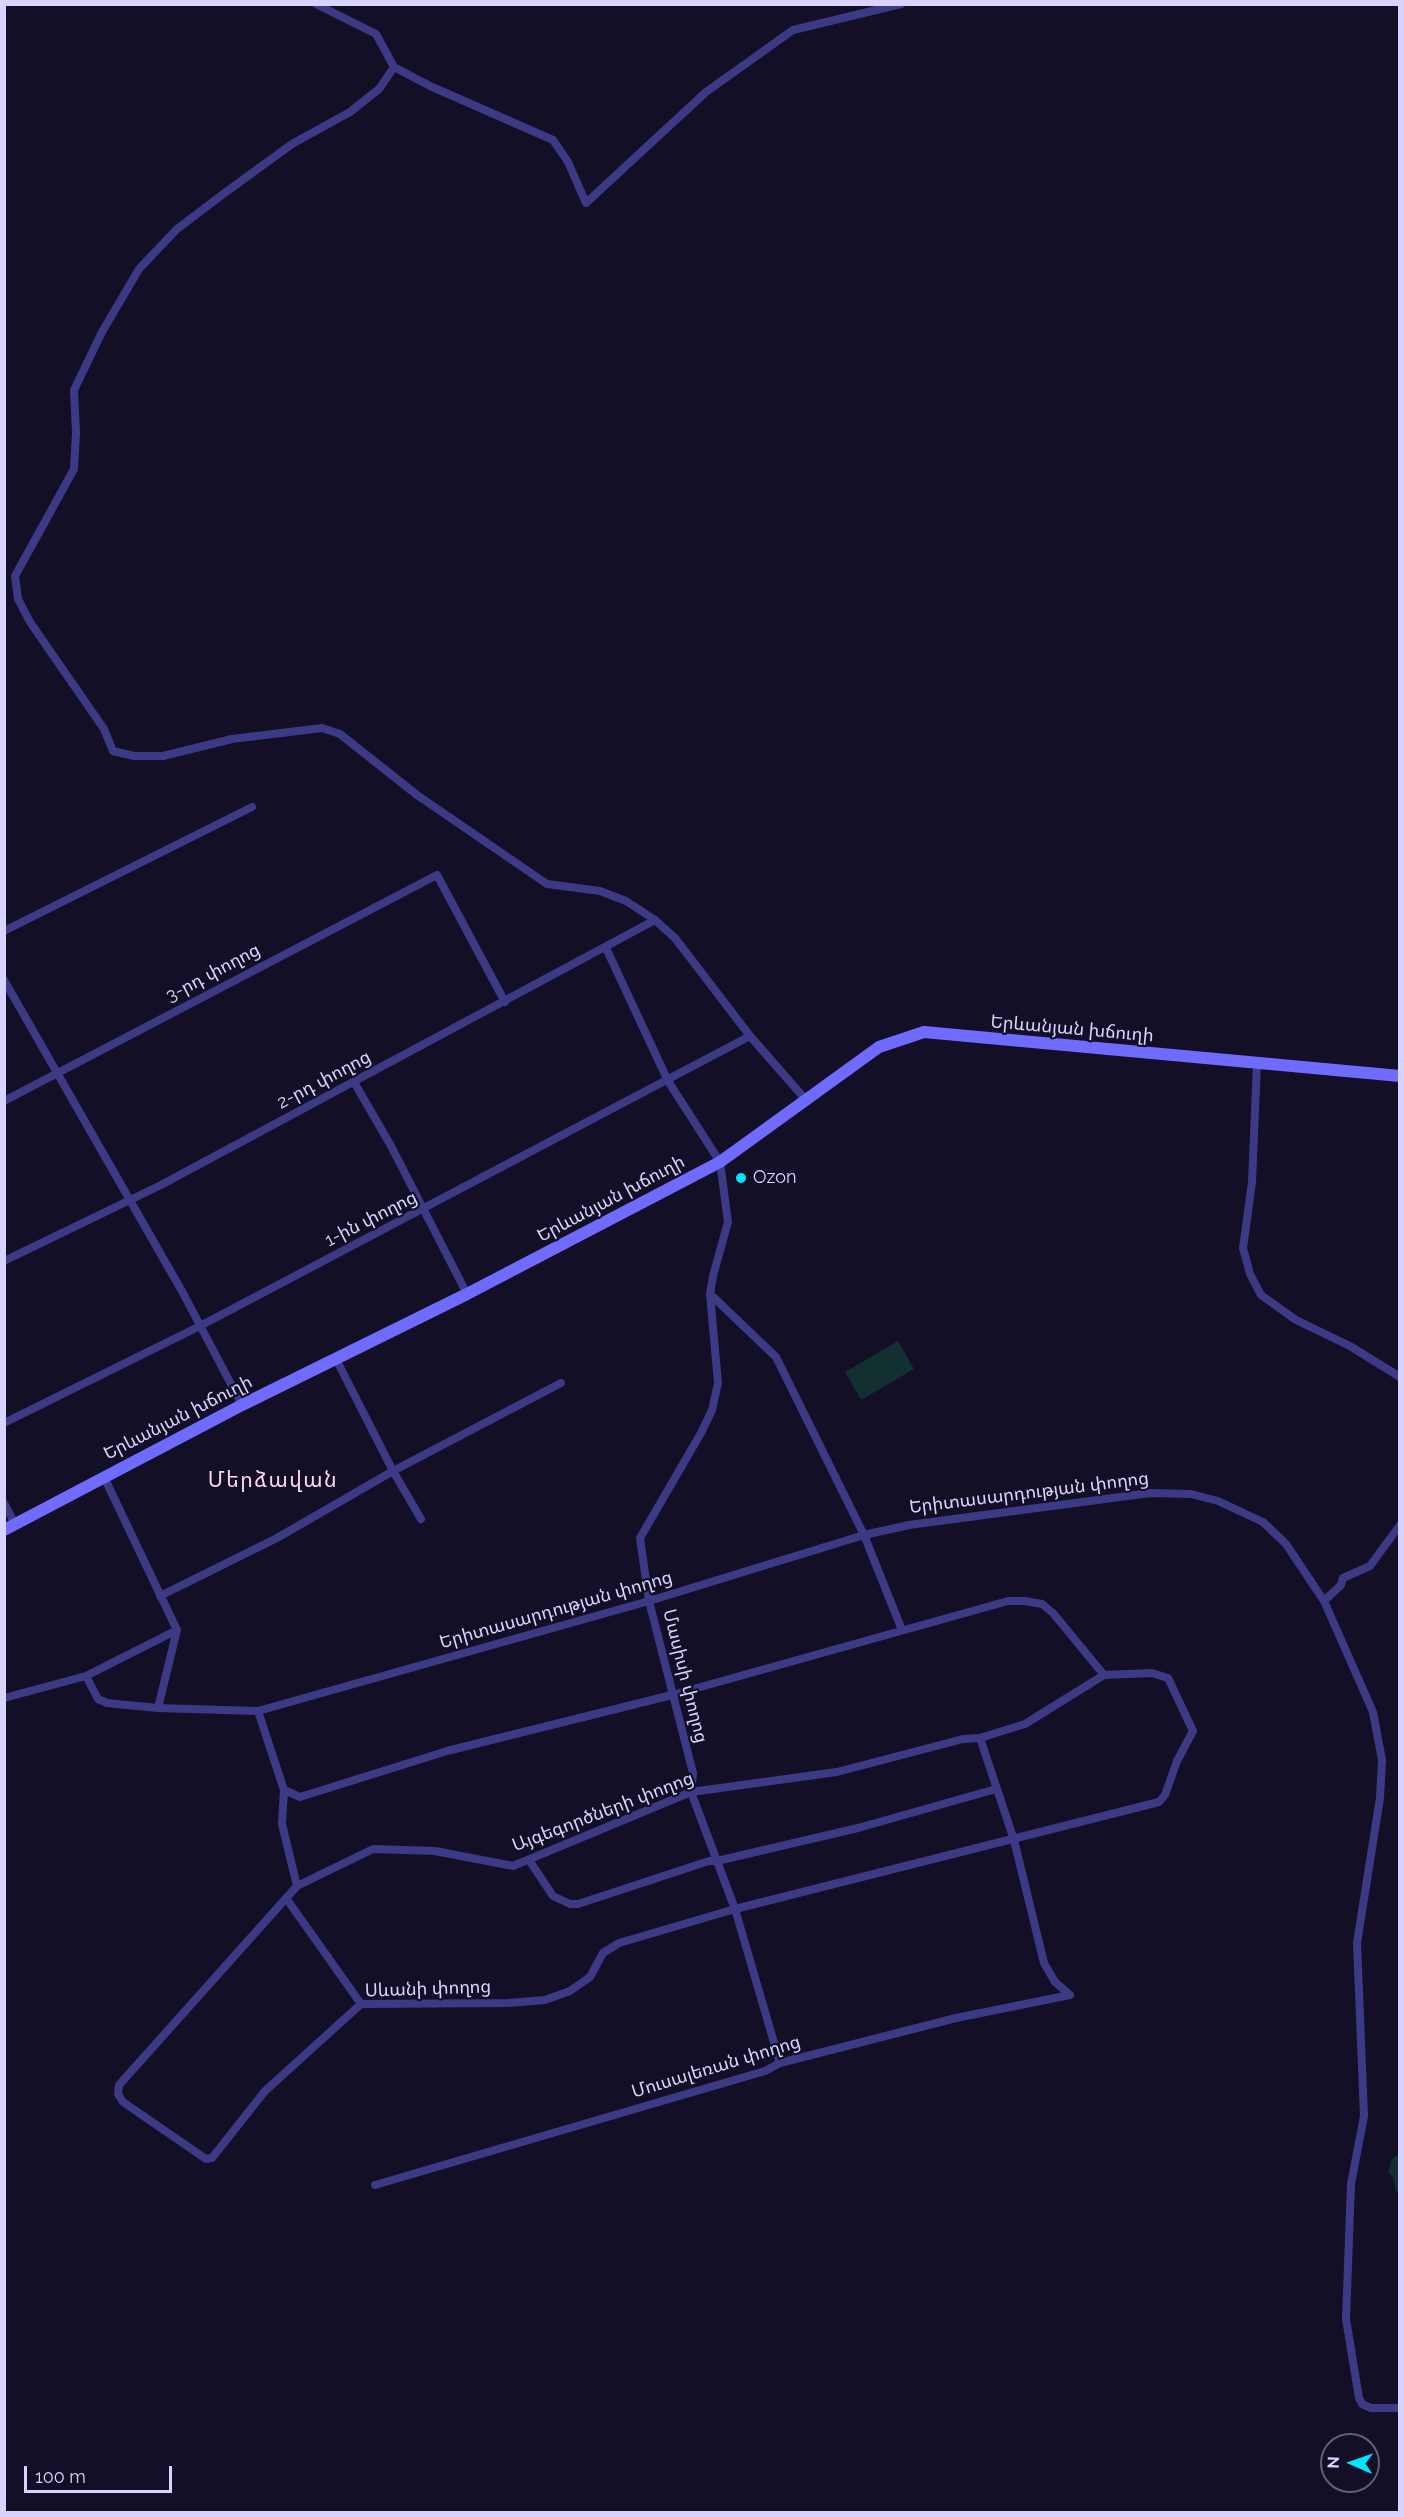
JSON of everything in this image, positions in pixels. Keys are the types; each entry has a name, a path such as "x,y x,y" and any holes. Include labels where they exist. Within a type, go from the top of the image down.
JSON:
{"main road":[{"name":"Երևանյան խճուղի","path":"10,1527 242,1405 467,1294 720,1162 879,1047 924,1032 1400,1077"}],"street":[{"path":"316,4 376,34 394,68 553,140 568,162 586,203 706,92 793,30 901,4"},
{"path":"394,68 380,89 350,112 292,144 218,198 177,230 139,269 102,332 74,390 76,433 74,469 15,576 18,599 30,622 104,729 113,751 134,756 163,756 232,740 322,728 340,734 417,795 548,884 600,891 627,901 655,920 675,938 750,1036 806,1100"},
{"path":"4,931 252,807"},
{"name":"3-րդ փողոց","path":"4,1101 437,875 505,1002"},
{"name":"2-րդ փողոց","path":"4,1261 129,1202 655,920"},
{"path":"606,948 668,1081 720,1162"},
{"path":"4,980 200,1326 242,1405"},
{"name":"1-ին փողոց","path":"4,1423 200,1326 424,1210 750,1036"},
{"path":"1257,1063 1251,1182 1243,1248 1250,1274 1262,1295 1296,1320 1350,1346 1400,1377"},
{"path":"354,1082 467,1294"},
{"name":"Մասիսի փողոց","path":"720,1162 728,1222 712,1276 710,1294 718,1383 712,1410 701,1433 640,1538 649,1601 693,1773 690,1792 735,1909 780,2063"},
{"path":"710,1294 776,1357 864,1535 902,1630"},
{"path":"336,1359 393,1472 421,1519"},
{"path":"160,1596 278,1538 393,1472 561,1383"},
{"path":"104,1477 177,1630 158,1708"},
{"name":"Երիտասարդության փողոց","path":"86,1676 98,1699 107,1703 158,1708 258,1711 649,1601 864,1535 909,1525 1150,1493 1191,1494 1218,1501 1263,1521 1286,1544 1324,1601 1373,1712 1382,1760 1380,1798 1357,1943 1364,2116 1350,2184 1346,2319 1359,2398 1362,2404 1371,2408 1400,2408"},
{"path":"4,1503 10,1527"},
{"path":"1324,1601 1341,1585 1343,1578 1370,1566 1400,1525"},
{"path":"284,1790 300,1797 447,1751 672,1695 1008,1601 1042,1604 1053,1613 1104,1675"},
{"path":"4,1698 86,1676 177,1630"},
{"name":"Սևանի փողոց","path":"119,2085 118,2094 123,2102 202,2158 209,2159 265,2091 361,2004 508,2003 546,2000 570,1991 590,1977 603,1953 619,1943 735,1909 1158,1802 1164,1795 1177,1761 1193,1731 1168,1678 1152,1673 1104,1675"},
{"name":"Այգեգործների փողոց","path":"119,2085 297,1886 373,1849 435,1851 513,1866 690,1792 837,1772 963,1739 980,1738 1025,1724 1104,1675"},
{"path":"258,1711 284,1790 282,1824 297,1886"},
{"path":"980,1738 1014,1840"},
{"path":"529,1860 553,1896 570,1904 578,1904 709,1861 858,1828 996,1789"},
{"name":"Մուսալեռան փողոց","path":"375,2186 765,2071 780,2063 956,2019 1070,1995 1055,1982 1044,1963 1014,1840"},
{"path":"286,1898 361,2004"}],"green space":[{"path":"898,1341 914,1369 861,1400 845,1372"},
{"path":"1399,2154 1399,2192 1396,2191 1393,2177 1388,2172 1392,2159"}],"place":[{"name":"Ozon","path":"741,1178"}],"district":[{"name":"Մերձավան","path":"273,1481"}]}
